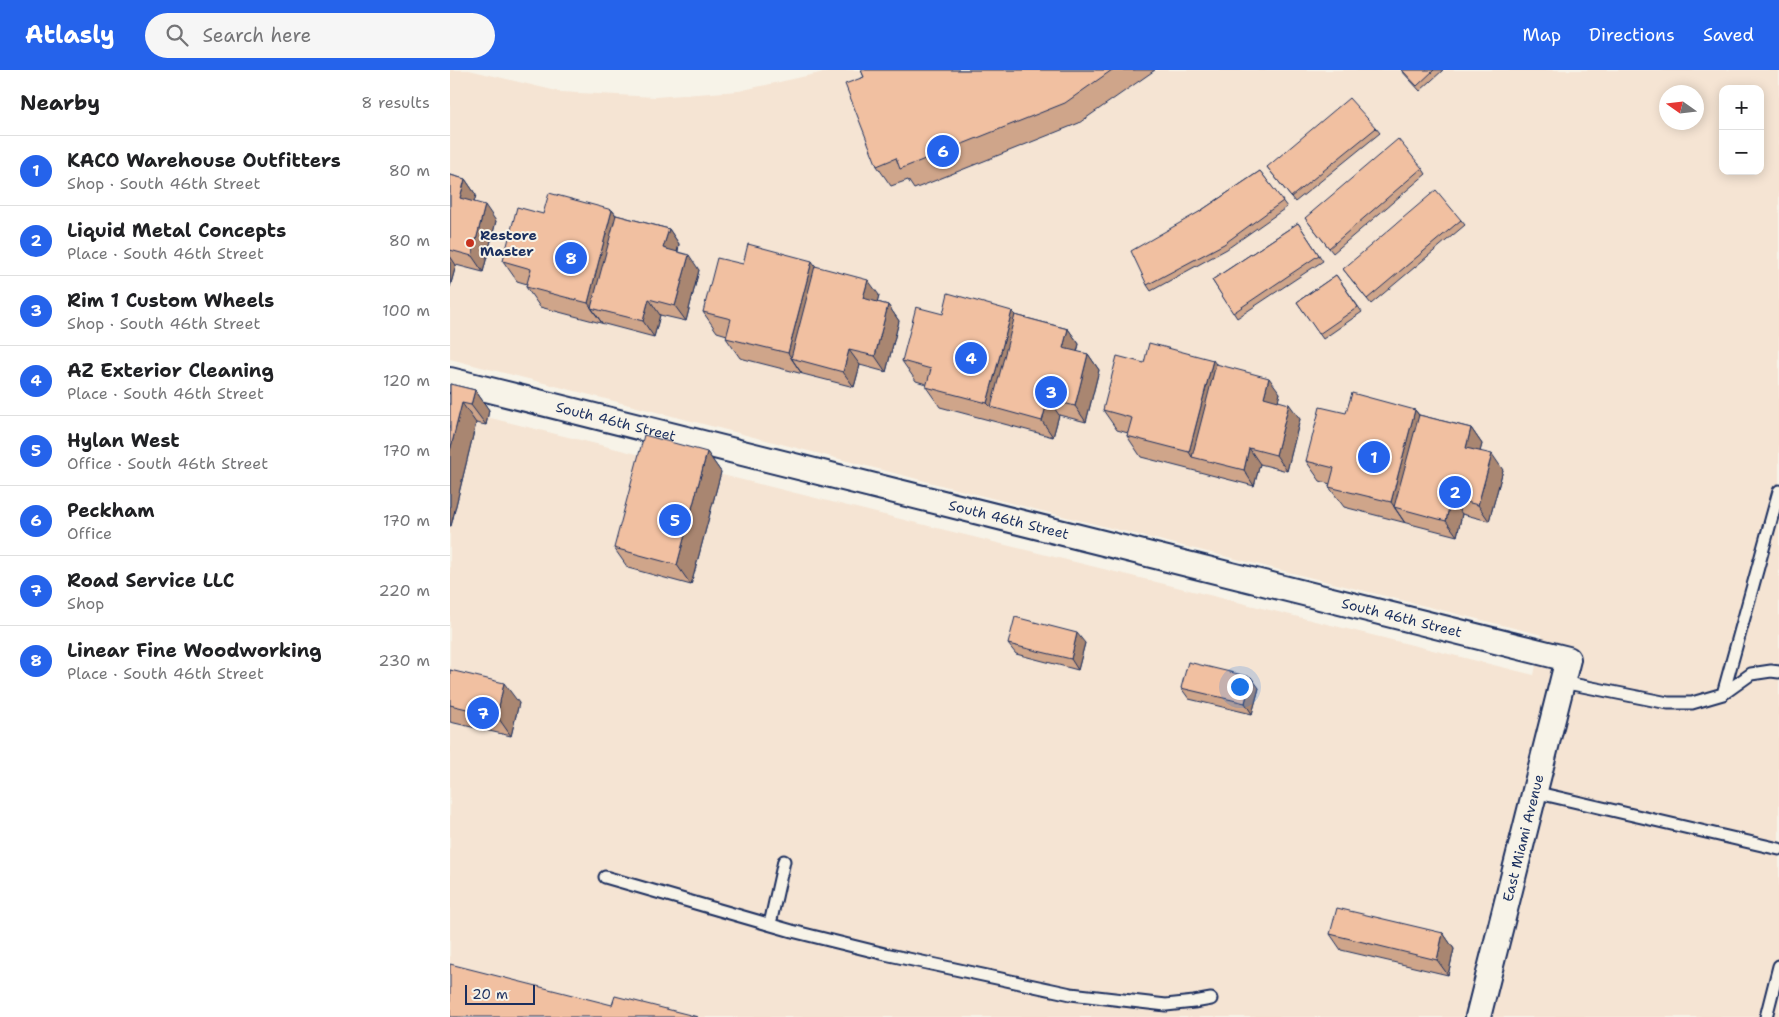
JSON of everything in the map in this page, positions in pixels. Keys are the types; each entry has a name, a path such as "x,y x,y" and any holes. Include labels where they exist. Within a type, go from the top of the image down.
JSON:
{"street":[{"name":"South 46th Street","path":"450,380 1568,659"},
{"name":"East Miami Avenue","path":"1478,1017 1568,659"}],"lane":[{"path":"1723,694 1779,491"},
{"path":"1562,682 1668,703 1692,703 1723,694 1751,674 1771,670 1779,672"},
{"path":"1534,792 1779,849"},
{"path":"770,924 784,861"},
{"path":"605,877 770,924 885,954 1071,994 1166,1005 1210,999"},
{"path":"1766,1017 1779,966"}],"shaded area":[{"path":"450,70 469,70 561,92 655,97 739,91 833,70 1779,70 1779,1017 450,1017 450,408 1534,675 1542,635 1038,510 450,359"}],"building":[{"path":"861,70 1112,70 1065,103 900,169 896,158 877,166 845,84 864,77"},
{"path":"1402,70 1434,70 1417,86"},
{"path":"1349,98 1376,128 1291,197 1267,167"},
{"path":"1398,139 1422,168 1329,248 1305,218"},
{"path":"1260,171 1283,201 1224,244 1147,285 1131,251 1199,212"},
{"path":"450,175 465,179 460,198 485,205 472,256 450,250"},
{"path":"1436,190 1461,220 1367,299 1343,269"},
{"path":"549,193 612,210 588,303 526,287 531,269 503,261 517,207 543,214"},
{"path":"616,215 669,229 663,248 689,255 675,306 649,299 643,321 591,308"},
{"path":"1298,223 1319,255 1233,313 1212,280"},
{"path":"748,244 812,261 788,353 726,338 731,319 703,312 717,258 743,264"},
{"path":"815,266 868,280 863,298 888,305 875,356 849,350 843,372 791,358"},
{"path":"1336,275 1358,307 1319,334 1297,302"},
{"path":"948,293 1012,311 987,403 926,387 931,369 902,361 916,307 943,314"},
{"path":"1015,315 1068,329 1063,348 1088,354 1075,406 1048,399 1042,421 991,407"},
{"path":"1149,343 1213,360 1189,452 1127,436 1132,418 1103,410 1117,356 1144,363"},
{"path":"1216,364 1269,378 1264,397 1289,404 1276,455 1249,448 1244,470 1192,457"},
{"path":"450,384 475,390 471,405 462,403 450,451"},
{"path":"1352,393 1415,410 1391,502 1329,487 1334,468 1306,461 1320,407 1346,413"},
{"path":"1419,415 1471,428 1466,448 1492,454 1478,505 1451,498 1446,521 1394,507"},
{"path":"644,435 707,452 677,565 614,548"},
{"path":"1015,617 1077,633 1071,659 1008,644"},
{"path":"1188,662 1251,677 1245,703 1181,688"},
{"path":"450,670 504,683 497,716 450,705"},
{"path":"1337,908 1443,933 1437,960 1330,934"},
{"path":"450,964 612,1005 615,996 698,1017 452,1017 450,1016"}],"place":[{"name":"Peckham","path":"943,151"},
{"name":"Restore Master","path":"470,243"},
{"name":"Linear Fine Woodworking","path":"571,258"},
{"name":"AZ Exterior Cleaning","path":"971,358"},
{"name":"Rim 1 Custom Wheels","path":"1051,392"},
{"name":"KACO Warehouse Outfitters","path":"1374,457"},
{"name":"Liquid Metal Concepts","path":"1455,492"},
{"name":"Hylan West","path":"675,520"},
{"name":"Road Service LLC","path":"483,713"}]}
